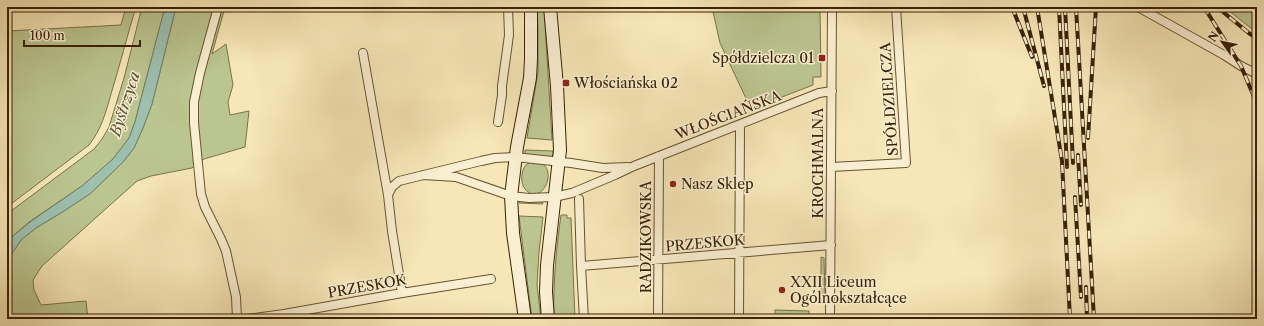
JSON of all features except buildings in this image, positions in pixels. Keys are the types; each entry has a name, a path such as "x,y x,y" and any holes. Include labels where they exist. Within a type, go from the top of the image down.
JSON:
{"main road":[{"path":"525,319 513,233 511,196 515,157 530,78 532,59 531,7"},
{"path":"548,319 546,292 547,265 560,145 557,86 550,7"}],"street":[{"path":"218,7 194,102 194,123 201,194 226,251 236,297 236,319"},
{"path":"498,122 509,36 508,7"},
{"name":"KROCHMALNA","path":"830,319 832,7"},
{"name":"SPÓŁDZIELCZA","path":"831,167 906,163 896,7"},
{"path":"1138,7 1257,74"},
{"path":"363,54 388,195 402,293"},
{"name":"WŁOŚCIAŃSKA","path":"511,196 529,198 554,197 572,193 634,166 819,93 832,91"},
{"path":"739,319 740,125"},
{"name":"RADZIKOWSKA","path":"658,319 659,156"},
{"path":"388,195 392,187 399,181 481,161 515,157"},
{"name":"WŁOŚCIAŃSKA","path":"515,157 603,168 623,168 634,166"},
{"path":"423,175 456,177 511,196"},
{"path":"579,198 584,319"},
{"name":"PRZESKOK","path":"581,266 831,245"},
{"name":"PRZESKOK","path":"247,319 491,279"}],"green space":[{"path":"126,7 136,7 103,121 97,133 89,145 7,207 7,31 121,25"},
{"path":"142,7 165,7 135,122 129,138 113,159 82,186 29,222 7,243 7,214 94,149 109,127 124,78"},
{"path":"176,7 225,7 212,54 226,44 233,85 228,102 230,115 249,111 245,147 204,159 192,168 151,176 137,181 42,266 33,280 34,290 41,305 86,301 88,319 7,319 7,261 21,240 36,228 91,193 123,162 134,148 152,104"},
{"path":"537,7 544,7 552,140 527,138 538,72"},
{"path":"712,7 820,7 821,77 813,77 813,85 751,109 720,43"},
{"path":"1229,7 1257,7 1257,33 1228,10"},
{"path":"525,150 553,151 553,156 526,155"},
{"path":"532,162 544,165 548,176 545,188 536,194 525,189 522,180 524,167"},
{"path":"521,200 542,202 543,204 519,203"},
{"path":"561,215 567,215 567,218 571,218 575,319 554,319 555,267"},
{"path":"519,216 543,217 537,285 541,319 532,319"},
{"path":"821,257 824,258 825,298 823,300 821,300"},
{"path":"775,310 809,311 809,319 775,319"}],"shaded area":[{"path":"165,7 176,7 152,104 134,148 123,162 91,193 36,228 21,240 7,261 7,243 13,236 30,222 82,186 113,159 129,138 135,122"}],"railway":[{"path":"1012,7 1032,57"},
{"path":"1023,7 1044,86"},
{"path":"1037,7 1062,161 1070,319"},
{"path":"1059,7 1067,167"},
{"path":"1065,7 1073,163"},
{"path":"1076,7 1094,319"},
{"path":"1088,138 1096,7"},
{"path":"1204,7 1241,66 1257,104"},
{"path":"1217,7 1257,38"},
{"path":"1078,155 1081,205"},
{"path":"1075,197 1081,297"},
{"path":"1086,287 1087,319"}],"place":[{"name":"Spółdzielcza 01","path":"822,58"},
{"name":"Włościańska 02","path":"566,83"},
{"name":"Nasz Sklep","path":"673,184"},
{"name":"XXII Liceum Ogólnokształcące","path":"782,290"}],"water label":[{"name":"Bystrzyca","path":"125,104"}]}
